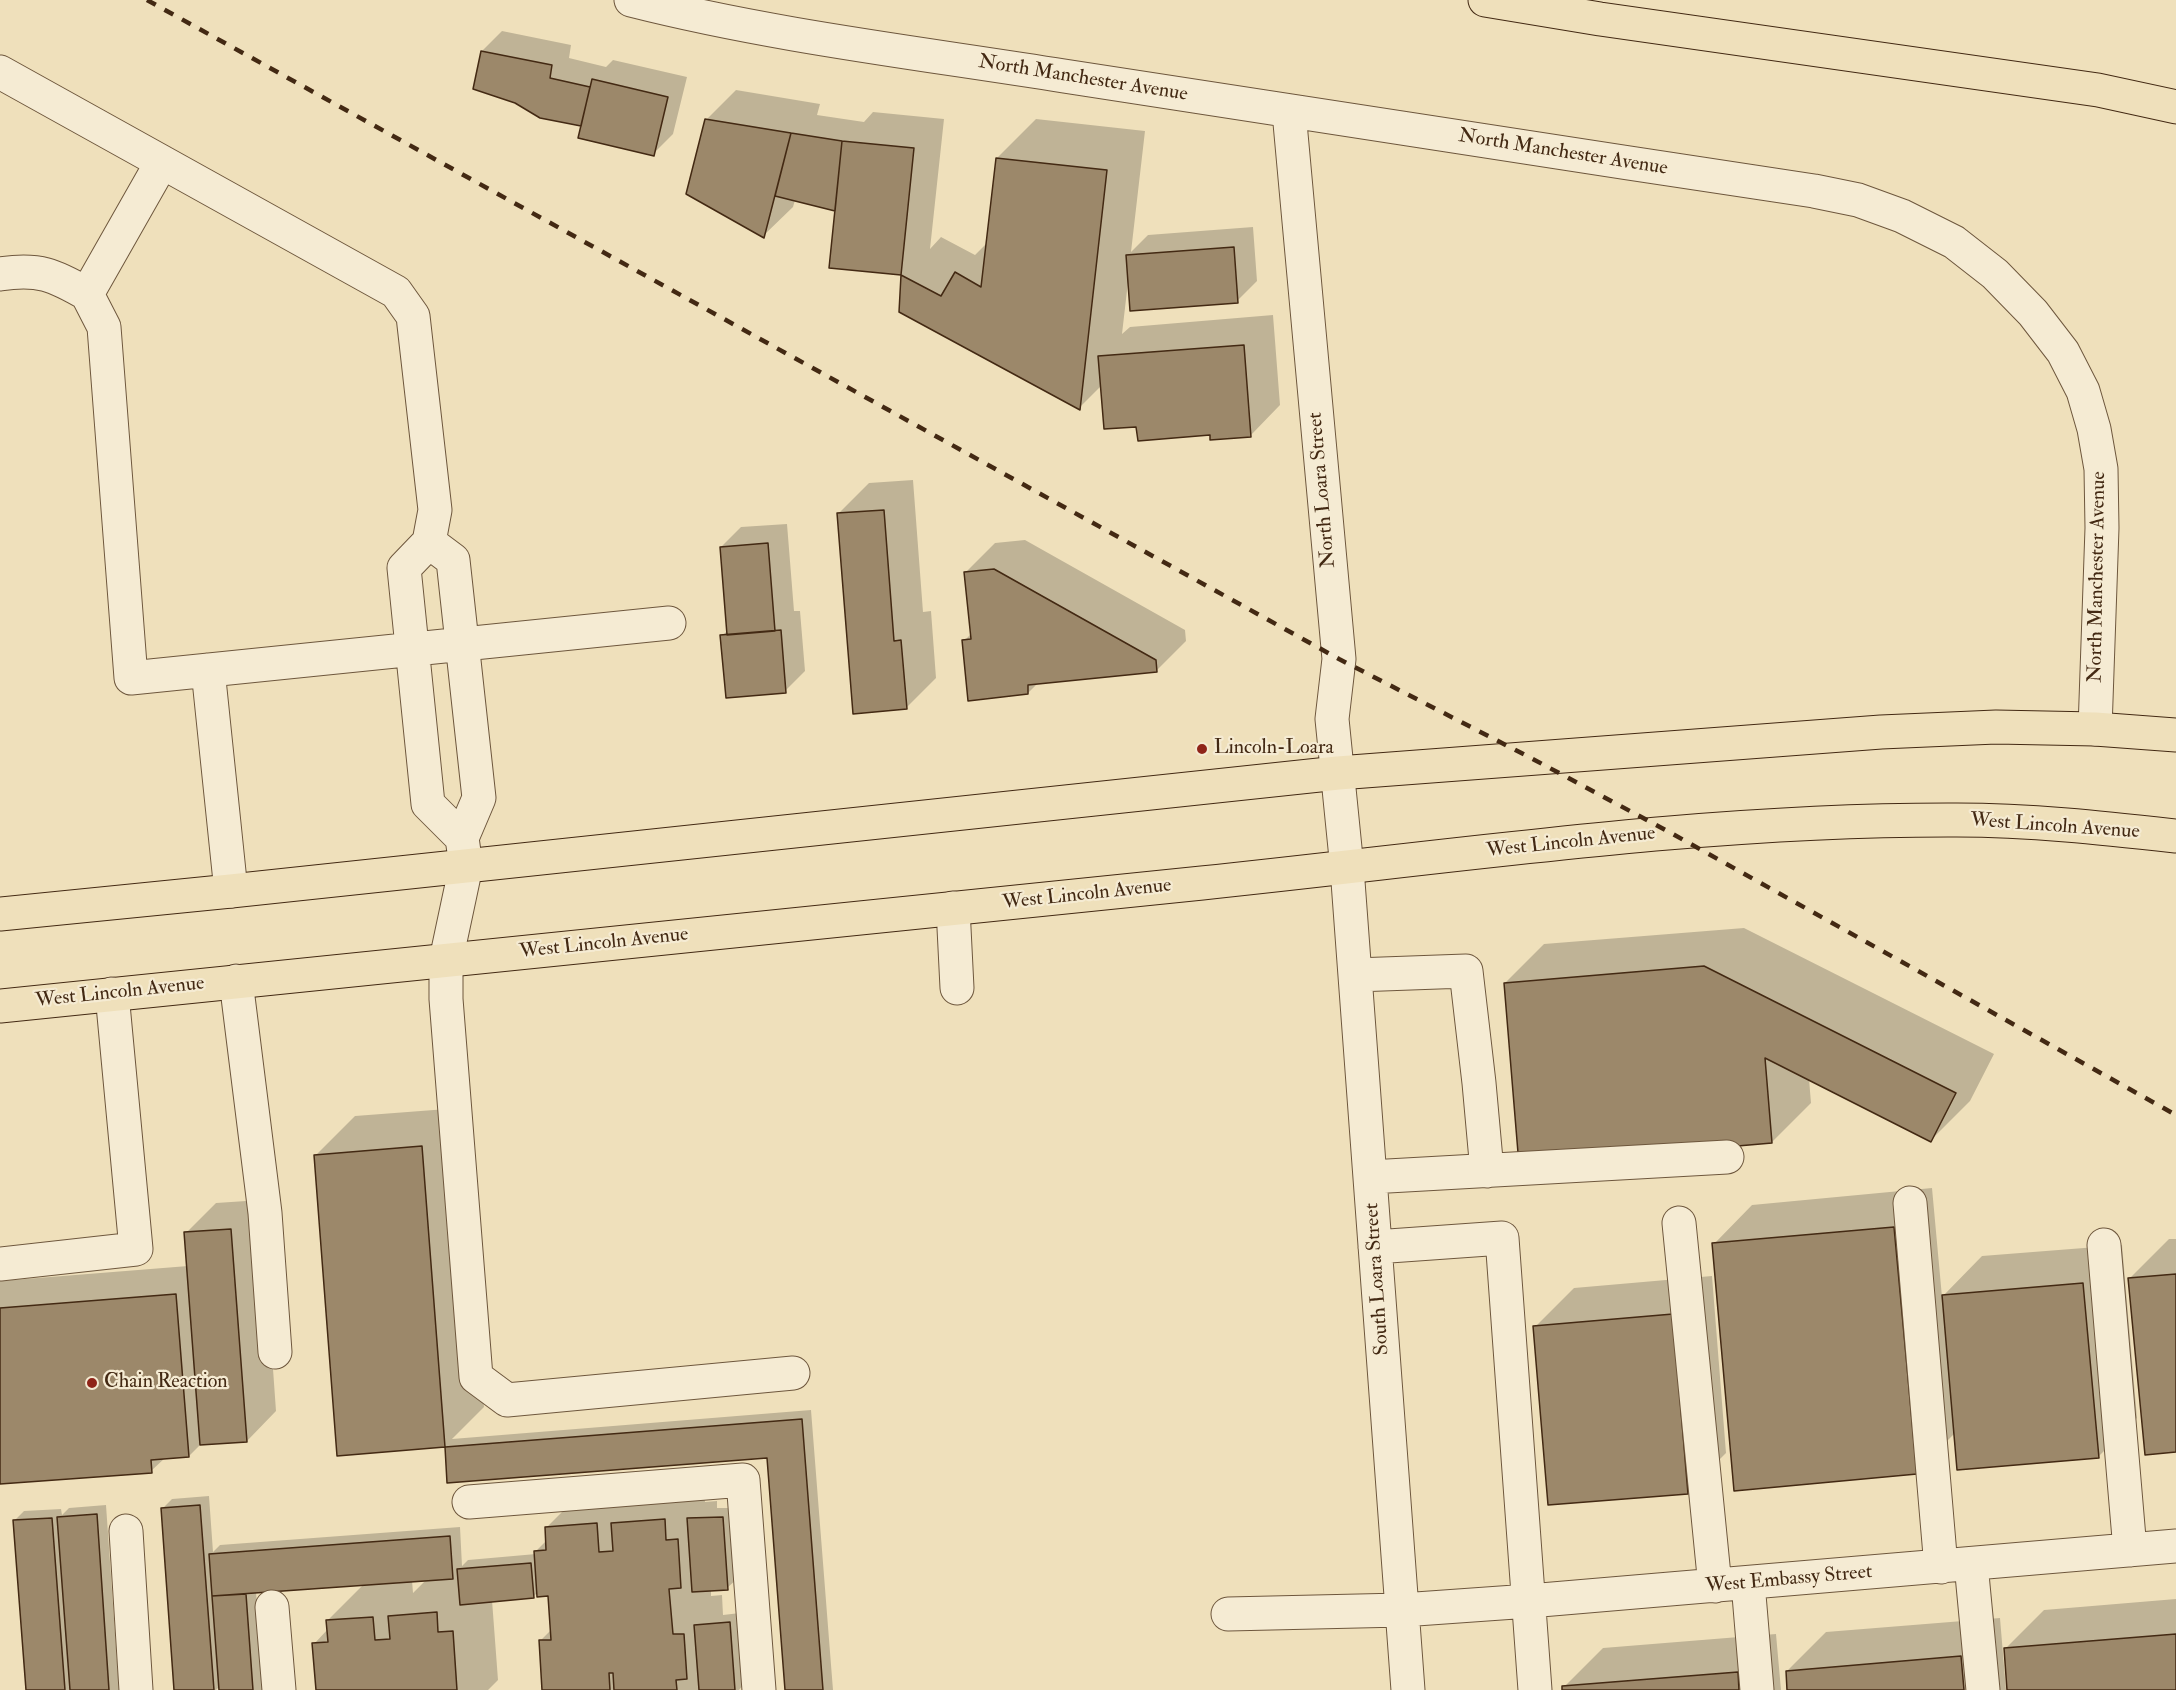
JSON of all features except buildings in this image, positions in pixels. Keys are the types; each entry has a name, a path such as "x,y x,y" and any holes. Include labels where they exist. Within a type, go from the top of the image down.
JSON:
{"main road":[{"path":"1485,0 1612,21 2098,90 2176,108"},
{"path":"0,914 231,891 464,852 1338,773 1881,732 1996,727 2095,729 2176,735"},
{"name":"West Lincoln Avenue","path":"0,1006 1671,833 1869,821 1961,820 2045,824 2176,836"}],"street":[{"name":"North Manchester Avenue","path":"631,0 742,24 1289,112 1814,191 1858,200 1902,216 1954,242 1987,267 2033,313 2063,352 2083,391 2094,429 2101,469 2102,528 2095,729"},
{"path":"0,72 396,292 413,316 435,510 429,542 404,568 428,804 464,852"},
{"name":"North Loara Street","path":"1289,112 1339,659 1332,719 1347,868"},
{"path":"87,294 162,162"},
{"path":"0,274 23,270 58,277 87,294 104,327 131,678 669,623"},
{"path":"429,542 453,560 479,798 464,852 446,960 446,999 476,1377 507,1400 793,1372"},
{"path":"208,670 231,891"},
{"path":"421,731 472,725"},
{"name":"South Loara Street","path":"1347,868 1408,1690"},
{"path":"953,908 957,988"},
{"path":"1355,975 1466,971 1487,1171"},
{"path":"236,981 265,1212 276,1352"},
{"path":"0,1264 136,1249 112,994"},
{"path":"1370,1177 1727,1157"},
{"path":"1910,1203 1956,1565 1983,1690"},
{"path":"1679,1223 1714,1586"},
{"path":"1375,1247 1502,1238 1535,1690"},
{"path":"2104,1245 2130,1550"},
{"path":"470,1502 744,1480 759,1690"},
{"path":"126,1531 136,1690"},
{"name":"West Embassy Street","path":"1228,1614 1402,1610 1529,1601 2176,1546"},
{"path":"1748,1583 1757,1690"},
{"path":"273,1607 279,1690"}],"railway":[{"path":"147,0 1339,659 1671,833 2176,1115"}],"place":[{"name":"Lincoln-Loara","path":"1202,749"},
{"name":"Chain Reaction","path":"92,1383"}]}
